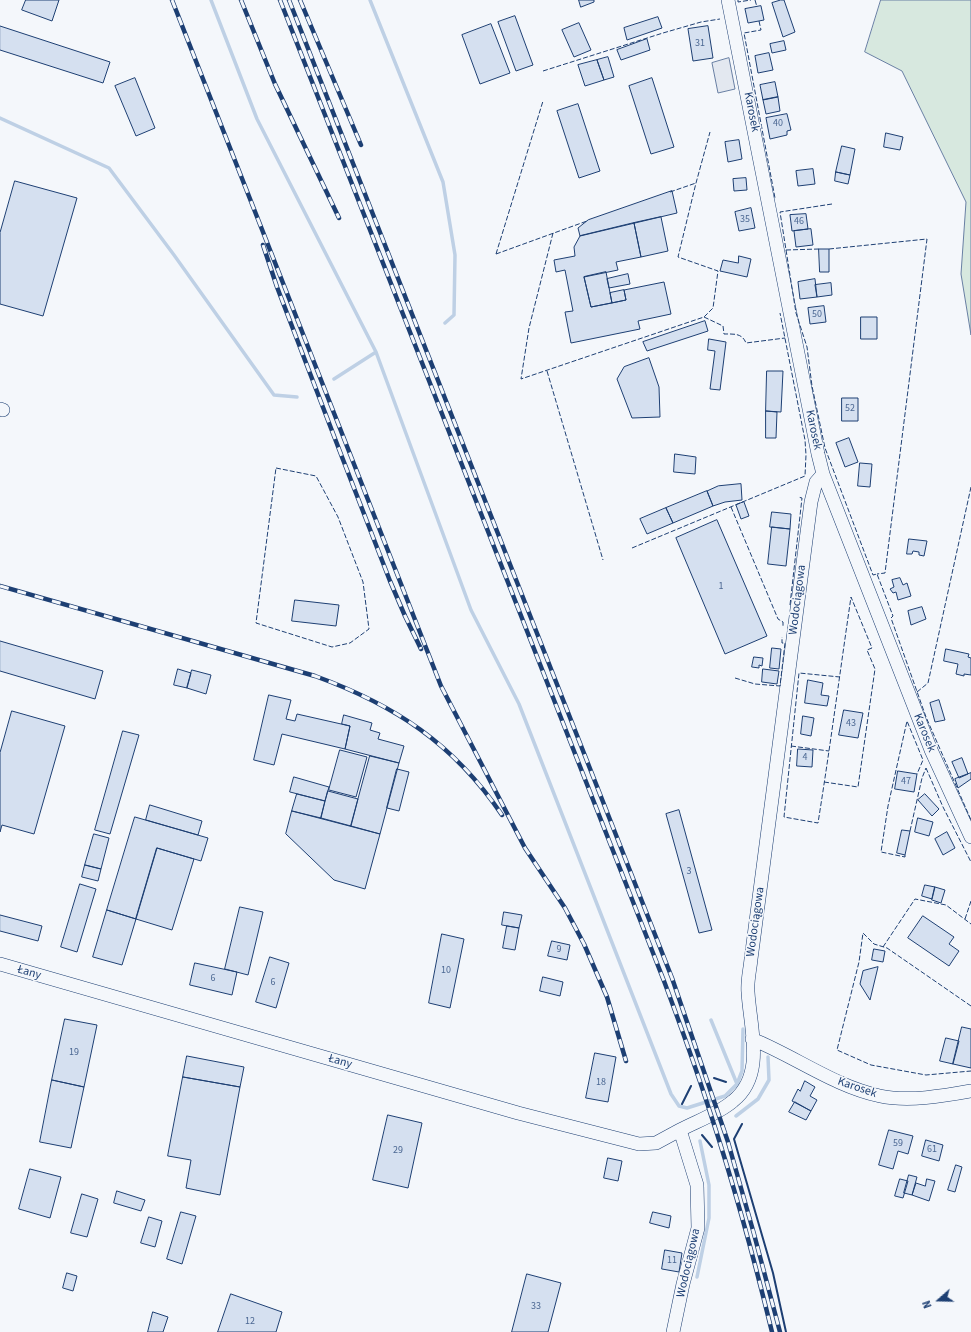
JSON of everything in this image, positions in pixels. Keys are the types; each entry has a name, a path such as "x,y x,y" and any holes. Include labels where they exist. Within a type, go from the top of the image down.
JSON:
{"street":[{"name":"Karosek","path":"728,0 787,301 823,474 931,750 971,837"},
{"name":"Wodociągowa","path":"673,1332 683,1284 698,1228 697,1185 680,1130 725,1107 735,1100 749,1081 753,1069 754,1055 748,990 751,959 811,502 816,482 823,474"},
{"name":"Łany","path":"0,964 518,1113 639,1144 656,1143 680,1130"},
{"name":"Karosek","path":"752,1039 836,1081 881,1096 905,1098 936,1096 971,1091"}],"shaded area":[{"path":"881,0 971,0 971,335 961,274 966,202 902,71 865,52"},
{"path":"729,58 735,89 718,93 712,63"}],"building":[{"path":"26,0 59,0 52,21 22,10"},
{"path":"579,0 594,0 594,2 581,7"},
{"path":"784,0 795,32 783,37 772,3"},
{"path":"761,6 764,20 748,23 745,9"},
{"path":"515,16 533,65 516,71 498,22"},
{"path":"658,17 662,28 627,40 624,28"},
{"path":"579,23 591,50 574,57 562,30"},
{"path":"491,24 510,73 480,84 462,35"},
{"path":"0,26 110,62 103,83 0,50"},
{"path":"708,26 713,58 693,61 688,29"},
{"path":"647,39 650,50 621,60 617,50"},
{"path":"784,41 786,50 772,53 770,44"},
{"path":"769,53 773,70 758,73 755,56"},
{"path":"608,57 614,77 604,80 597,60"},
{"path":"597,60 604,80 585,86 578,65"},
{"path":"135,78 155,128 136,136 115,86"},
{"path":"652,78 674,147 651,154 629,86"},
{"path":"775,82 778,97 763,100 760,85"},
{"path":"778,97 780,111 766,114 763,100"},
{"path":"578,104 600,171 579,178 557,111"},
{"path":"787,114 791,130 787,131 787,135 770,139 766,118"},
{"path":"886,133 903,137 900,150 884,147"},
{"path":"739,140 742,159 728,162 725,142"},
{"path":"842,146 855,149 850,175 836,172"},
{"path":"813,169 815,184 798,186 796,171"},
{"path":"836,172 850,175 848,184 835,181"},
{"path":"746,178 747,190 734,191 733,179"},
{"path":"15,181 77,198 43,316 0,304 0,233"},
{"path":"672,191 677,213 580,236 578,228 588,220"},
{"path":"751,208 755,228 739,231 735,212"},
{"path":"806,214 808,229 792,231 790,215"},
{"path":"661,217 668,251 641,257 634,223"},
{"path":"634,223 641,257 616,262 618,270 584,277 591,307 626,300 624,290 664,282 671,314 638,321 640,329 571,343 565,312 573,311 565,270 556,272 554,260 575,256 574,247 580,236"},
{"path":"811,229 813,245 796,247 794,231"},
{"path":"819,249 829,249 829,272 820,272"},
{"path":"739,256 751,259 747,277 720,271 723,260 738,263"},
{"path":"606,272 612,303 591,307 584,277"},
{"path":"628,274 630,284 609,288 607,279"},
{"path":"815,279 817,297 800,299 798,282"},
{"path":"831,283 832,295 817,297 815,285"},
{"path":"624,290 626,300 612,303 610,293"},
{"path":"824,306 826,322 810,324 808,308"},
{"path":"861,317 877,317 877,339 861,339"},
{"path":"705,321 708,331 647,351 643,342"},
{"path":"709,339 726,342 720,390 710,389 715,351 708,350"},
{"path":"649,358 659,387 660,417 632,418 617,379 624,367"},
{"path":"767,371 783,371 781,412 766,411"},
{"path":"842,398 858,398 858,421 842,421"},
{"path":"766,411 777,412 776,438 766,438"},
{"path":"849,438 858,462 845,467 836,443"},
{"path":"675,454 696,457 695,474 674,472"},
{"path":"860,463 872,464 870,487 858,486"},
{"path":"741,484 742,500 725,502 713,506 707,491 718,486"},
{"path":"707,491 713,506 673,523 666,508"},
{"path":"744,502 749,516 741,519 736,505"},
{"path":"666,508 673,523 647,534 640,519"},
{"path":"772,512 791,514 790,529 770,527"},
{"path":"717,520 767,636 725,654 676,538"},
{"path":"772,527 790,529 786,566 768,564"},
{"path":"909,539 927,541 924,556 919,555 919,552 913,551 912,554 907,554"},
{"path":"900,578 903,585 907,583 911,596 898,600 896,592 893,593 890,589 894,587 892,580"},
{"path":"295,600 339,605 336,626 292,621"},
{"path":"922,607 926,619 911,625 908,611"},
{"path":"0,641 103,671 95,699 0,671"},
{"path":"772,648 781,649 779,669 770,668"},
{"path":"946,649 969,654 968,657 971,658 971,675 964,674 964,676 956,674 958,664 944,661"},
{"path":"754,657 763,658 762,666 759,665 759,668 752,667"},
{"path":"178,669 191,673 187,688 174,685"},
{"path":"763,669 779,671 777,684 762,682"},
{"path":"192,670 211,675 206,694 187,688"},
{"path":"808,680 823,683 821,695 829,696 827,706 805,703"},
{"path":"269,695 291,700 286,719 295,721 297,714 350,726 345,749 282,734 274,765 254,760"},
{"path":"939,700 945,720 935,722 930,703"},
{"path":"844,710 863,713 858,738 839,735"},
{"path":"12,711 65,726 34,834 2,825 0,832 0,753"},
{"path":"344,715 372,723 370,730 380,733 378,739 404,746 399,763 345,749 350,726 342,724"},
{"path":"803,716 814,718 811,736 801,734"},
{"path":"123,731 139,735 110,834 95,830"},
{"path":"798,749 813,750 812,767 797,766"},
{"path":"340,750 367,757 356,797 329,790"},
{"path":"370,756 399,763 380,834 351,826"},
{"path":"962,758 968,774 959,778 952,762"},
{"path":"397,769 409,772 399,811 387,808"},
{"path":"898,771 917,774 914,792 895,789"},
{"path":"971,773 971,779 958,788 955,779"},
{"path":"294,777 329,787 325,801 290,792"},
{"path":"328,791 358,799 351,826 321,818"},
{"path":"297,794 325,801 321,818 292,811"},
{"path":"925,794 939,809 932,816 918,800"},
{"path":"150,805 202,821 198,835 146,820"},
{"path":"679,810 712,930 699,933 666,814"},
{"path":"292,811 380,834 365,889 334,880 286,834"},
{"path":"135,817 208,838 201,861 157,848 136,919 107,910"},
{"path":"918,818 933,822 929,836 915,832"},
{"path":"902,830 910,831 905,855 897,853"},
{"path":"947,832 955,848 943,855 935,839"},
{"path":"94,834 109,838 101,869 85,865"},
{"path":"157,848 194,859 172,930 136,919"},
{"path":"85,865 101,869 98,881 82,877"},
{"path":"80,884 96,889 77,952 61,947"},
{"path":"925,885 935,887 932,899 922,896"},
{"path":"935,887 945,890 941,903 932,900"},
{"path":"240,907 263,912 248,975 225,969"},
{"path":"107,910 136,919 122,965 93,957"},
{"path":"504,912 522,915 519,928 502,925"},
{"path":"0,915 42,926 38,941 0,931"},
{"path":"923,916 954,937 949,944 959,951 949,966 908,938"},
{"path":"507,926 519,928 515,950 503,948"},
{"path":"442,934 464,939 450,1008 429,1003"},
{"path":"552,941 570,945 567,960 548,956"},
{"path":"874,949 885,951 883,962 872,960"},
{"path":"270,957 289,963 276,1008 256,1002"},
{"path":"195,963 237,972 232,995 190,985"},
{"path":"878,967 870,1000 860,984 863,971"},
{"path":"543,977 563,982 560,996 540,991"},
{"path":"65,1019 97,1025 84,1087 52,1080"},
{"path":"962,1027 971,1029 971,1068 953,1064"},
{"path":"946,1038 959,1041 953,1064 940,1061"},
{"path":"595,1053 616,1057 608,1102 586,1098"},
{"path":"187,1056 244,1067 240,1087 183,1077"},
{"path":"183,1077 240,1087 220,1195 186,1188 191,1160 168,1156"},
{"path":"52,1080 84,1087 71,1148 40,1142"},
{"path":"805,1081 815,1087 810,1096 817,1100 811,1111 792,1101 798,1089 800,1091"},
{"path":"795,1102 811,1111 806,1120 789,1112"},
{"path":"388,1115 422,1123 408,1188 373,1180"},
{"path":"889,1130 913,1136 908,1154 898,1151 893,1169 879,1165"},
{"path":"926,1140 943,1145 939,1161 922,1156"},
{"path":"608,1158 622,1161 618,1181 604,1178"},
{"path":"956,1165 962,1167 955,1192 948,1190"},
{"path":"30,1169 61,1177 50,1218 19,1209"},
{"path":"909,1175 917,1177 912,1195 904,1193"},
{"path":"900,1179 908,1181 903,1198 895,1196"},
{"path":"927,1179 935,1181 929,1201 912,1195 916,1183 925,1186"},
{"path":"117,1191 145,1200 141,1211 114,1203"},
{"path":"82,1194 98,1199 87,1237 71,1233"},
{"path":"181,1212 196,1216 182,1264 167,1259"},
{"path":"653,1212 671,1216 669,1228 650,1223"},
{"path":"149,1217 162,1221 155,1247 141,1243"},
{"path":"665,1250 682,1253 679,1272 662,1269"},
{"path":"67,1273 77,1276 73,1291 63,1288"},
{"path":"527,1274 561,1283 548,1332 512,1332"},
{"path":"231,1294 282,1312 276,1332 218,1332"},
{"path":"153,1312 168,1317 163,1332 148,1332"}],"waterway":[{"path":"211,0 257,119 376,352 471,610 519,704 671,1094 679,1106 687,1108 725,1096 737,1084 742,1071 743,1029"},
{"path":"370,0 443,182 455,255 454,315 445,323"},
{"path":"0,118 109,168 174,255 274,395 297,397"},
{"path":"334,379 376,352"},
{"path":"711,1020 737,1084"},
{"path":"736,1116 758,1099 769,1080 768,1057"},
{"path":"697,1277 709,1218 709,1185 700,1141"}],"railway":[{"path":"172,0 441,686 525,848 565,908 584,944 607,997 626,1061"},
{"path":"241,0 275,84 339,218"},
{"path":"280,0 670,997 699,1079 727,1167 751,1249 772,1332"},
{"path":"289,0 672,978 728,1142 780,1332"},
{"path":"300,0 361,145"},
{"path":"263,245 277,287 390,581 421,649"},
{"path":"0,586 315,676 344,687 397,714 443,747 464,767 502,815"}],"fence":[{"path":"738,0 738,2 751,0"},
{"path":"755,0 757,7"},
{"path":"543,71 663,33 701,22 720,19"},
{"path":"759,21 761,30 744,33 775,198"},
{"path":"496,254 543,101"},
{"path":"553,233 529,328 521,379 704,317 713,308 718,271 678,257 710,132"},
{"path":"670,192 696,183"},
{"path":"832,204 780,212 796,313 807,347 812,386 825,448 873,575 877,574 893,616 891,618 926,717 971,820"},
{"path":"496,254 587,221"},
{"path":"829,249 927,239 885,573 877,574"},
{"path":"786,250 819,249"},
{"path":"632,548 805,476 805,440 780,313"},
{"path":"704,317 723,326 724,334 734,334 740,336 746,343 785,338"},
{"path":"547,371 603,560"},
{"path":"276,468 316,476 338,517 363,582 369,629 350,643 332,647 256,623 276,468"},
{"path":"917,692 928,683 971,487"},
{"path":"790,605 802,498 798,497"},
{"path":"731,507 778,619 783,622 783,626"},
{"path":"824,782 858,787 875,669 867,650 872,648 851,597 843,653 839,682 827,767 822,795 818,823 784,817 799,673 840,677"},
{"path":"735,678 755,684 780,686 785,643 782,643 782,637"},
{"path":"905,855 905,857 881,852 888,806 907,721 923,760 917,774"},
{"path":"791,746 829,751"},
{"path":"926,768 943,807 971,862"},
{"path":"910,831 922,778 926,768"},
{"path":"883,947 915,899 946,905 971,924"},
{"path":"965,919 971,901"},
{"path":"971,1006 887,948 874,944 863,933 859,962 837,1050 871,1065 926,1075 971,1071"}],"wall":[{"path":"714,1078 726,1082"},
{"path":"682,1104 691,1086"},
{"path":"742,1124 734,1139 773,1273 786,1332"},
{"path":"702,1135 712,1147"}]}
